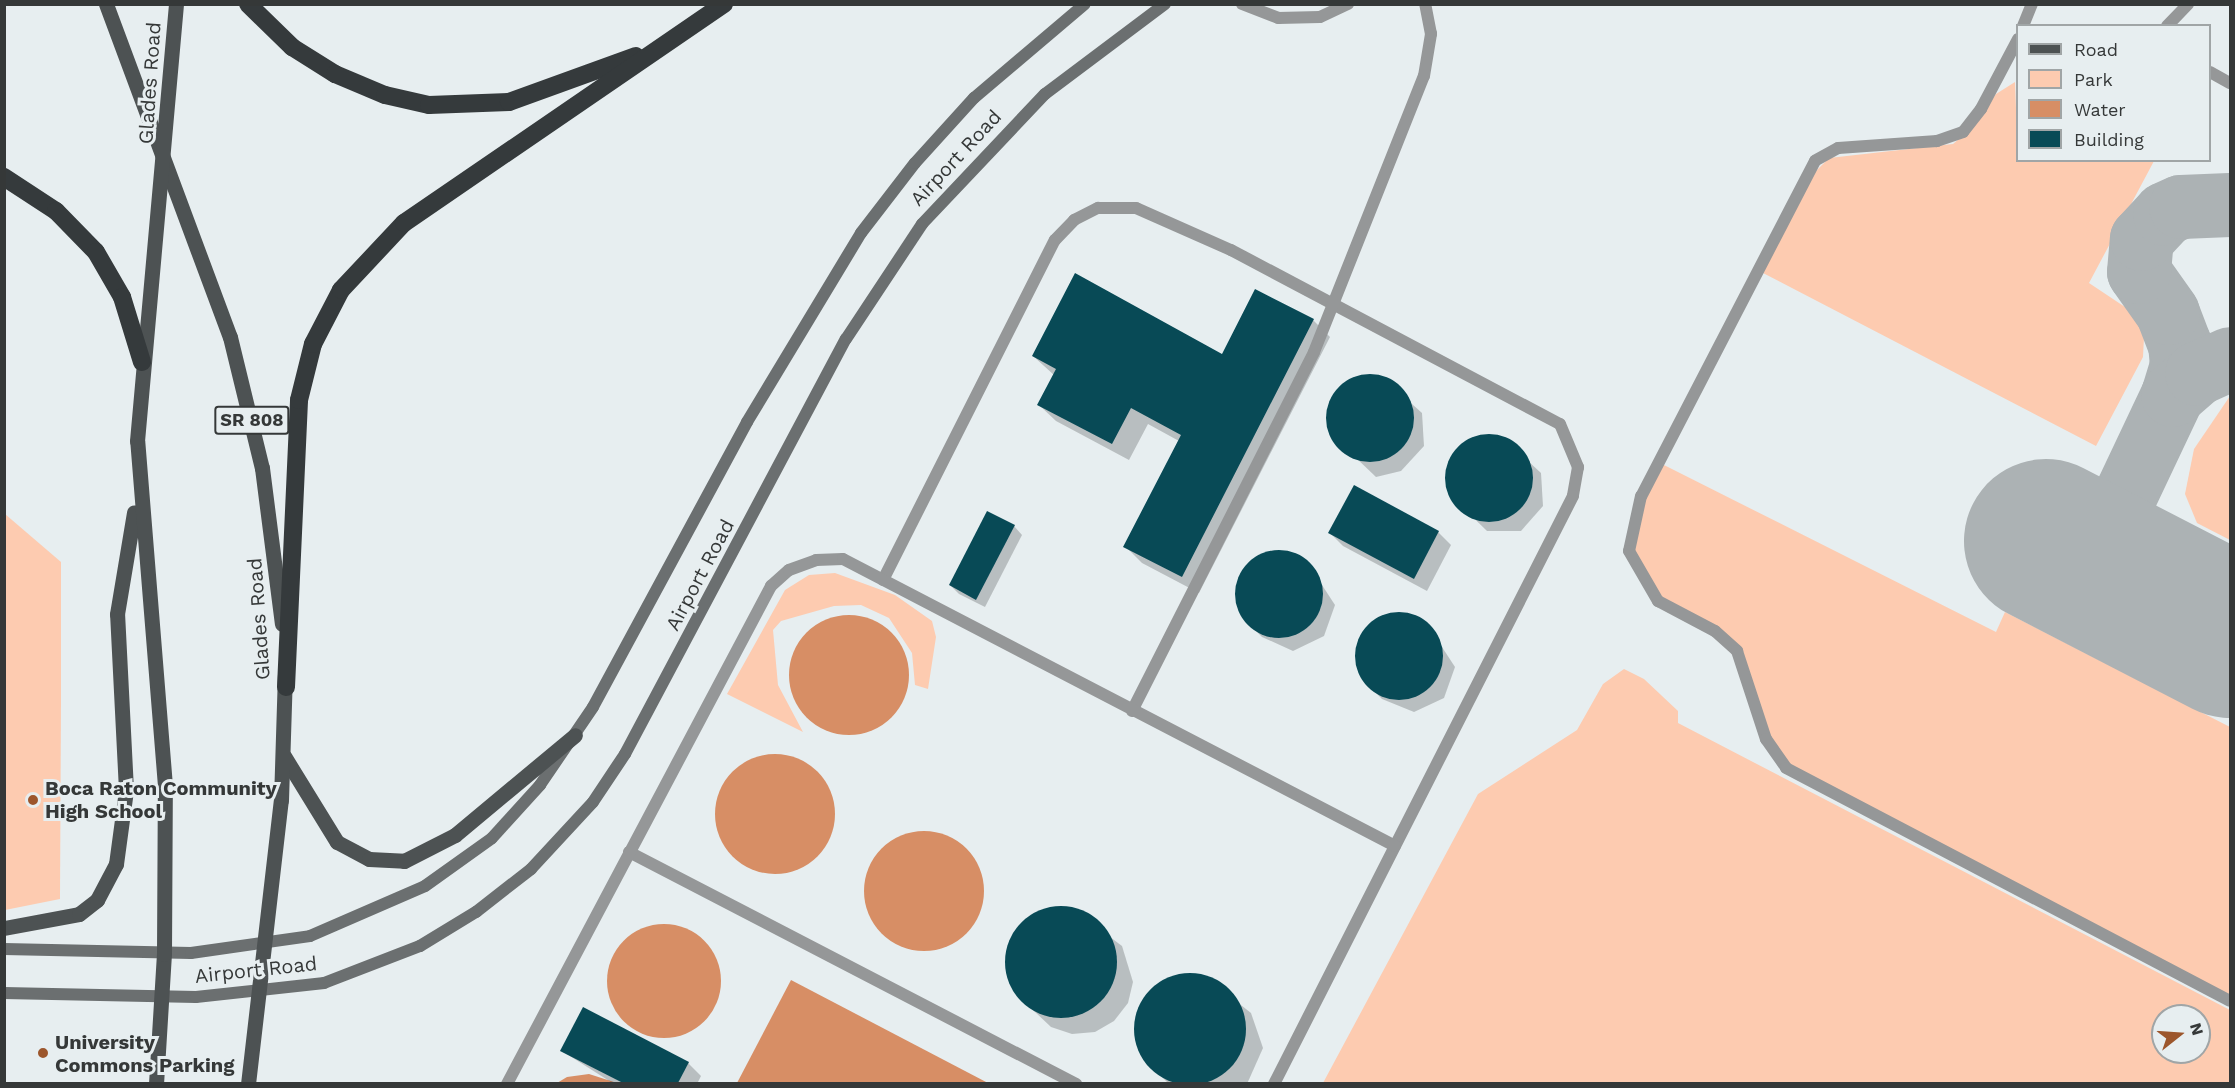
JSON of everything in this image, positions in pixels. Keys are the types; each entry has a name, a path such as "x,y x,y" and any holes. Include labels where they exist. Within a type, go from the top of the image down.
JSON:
{"highway":[{"path":"248,4 292,47 328,70 385,95 429,105 483,105 535,96 667,43"},
{"path":"286,687 299,400 314,344 331,308 370,254 404,223 724,4"},
{"path":"4,177 56,211 96,252 123,297 142,362"}],"main road":[{"name":"Glades Road","path":"106,4 164,166 217,296 252,420 277,564 286,687 284,755 248,1083"},
{"name":"Glades Road","path":"156,1083 164,954 163,742 138,482 142,362 164,166 176,4"},
{"path":"4,928 79,914 97,900 116,864 126,790 117,614 138,482"},
{"path":"284,755 337,842 369,859 404,861 455,835 575,735"}],"street":[{"name":"Airport Road","path":"4,949 164,954 264,945 357,920 449,871 515,814 575,735 747,422 861,233 915,163 974,98 1084,4"},
{"name":"Airport Road","path":"4,993 163,998 259,993 343,978 420,946 501,894 568,831 625,754 846,339 922,224 1046,94 1165,4"}],"lane":[{"path":"1242,4 1278,18 1320,17 1348,4"},
{"path":"1132,711 1314,351 1424,76 1431,34 1425,4"},
{"path":"2024,24 2032,4"},
{"path":"2169,24 2188,4"},
{"path":"2016,49 2012,68 1972,121 1953,137 1838,148 1815,161 1641,496 1629,551 1658,601 1715,631 1737,651 1766,739 1786,768 2230,1001"},
{"path":"2211,73 2230,83"},
{"path":"883,580 1055,240 1074,220 1098,208 1136,208 1231,250 1331,307 1542,410 1560,424 1578,467 1573,496 1274,1083"},
{"path":"507,1083 771,586 789,570 816,560 843,559 1395,846"},
{"path":"629,852 1076,1083"}],"green space":[{"path":"2015,82 2016,162 2153,162 2089,283 2134,313 2144,337 2143,357 2096,446 1763,273 1813,174 1829,158 1953,144 1972,128 1996,94"},
{"path":"2230,396 2230,540 2197,523 2185,494 2194,449"},
{"path":"1658,462 1996,632 2005,612 2230,727 2230,1001 1777,759 1737,651 1658,601 1638,572 1631,525"},
{"name":"Boca Raton Community High School","path":"5,514 61,562 61,701 60,899 5,910"},
{"path":"835,573 895,595 932,621 936,637 928,689 915,685 912,653 889,618 861,605 834,606 781,621 773,630 778,685 803,732 727,694 785,590 809,575"},
{"path":"1624,669 1644,679 1678,711 1678,723 2230,1010 2230,1083 1323,1083 1478,794 1577,730 1603,684"}],"water":[{"path":"849,615 872,620 891,633 904,652 909,675 904,698 891,717 872,730 849,735 826,730 807,717 794,698 789,675 794,652 807,633 826,620"},
{"path":"775,754 798,759 817,772 830,791 835,814 830,837 817,856 798,869 775,874 752,869 733,856 720,837 715,814 720,791 733,772 752,759"},
{"path":"924,831 947,836 966,849 979,868 984,891 979,914 966,933 947,946 924,951 901,946 882,933 869,914 864,891 869,868 882,849 901,836"},
{"path":"664,924 686,928 696,933 712,949 717,959 721,981 717,1003 712,1013 696,1029 686,1034 664,1038 642,1034 632,1029 616,1013 611,1003 607,981 611,959 616,949 632,933 642,928"},
{"path":"791,980 988,1083 737,1083"},
{"path":"589,1074 617,1083 557,1083 567,1077"}],"building":[{"path":"1075,273 1222,354 1255,289 1314,319 1182,577 1123,547 1181,435 1131,408 1112,444 1037,405 1056,369 1032,356"},
{"path":"1370,374 1387,378 1401,387 1410,401 1414,418 1410,435 1401,449 1387,458 1370,462 1353,458 1339,449 1330,435 1326,418 1330,401 1339,387 1353,378"},
{"path":"1489,434 1506,438 1520,447 1529,461 1533,478 1529,495 1520,509 1506,518 1489,522 1472,518 1458,509 1449,495 1445,478 1449,461 1458,447 1472,438"},
{"path":"1354,485 1439,531 1414,579 1328,533"},
{"path":"987,511 1015,525 976,600 949,585"},
{"path":"1279,550 1296,554 1310,563 1319,577 1323,594 1319,611 1310,625 1296,634 1279,638 1262,634 1248,625 1239,611 1235,594 1239,577 1248,563 1262,554"},
{"path":"1399,612 1416,616 1430,625 1439,639 1443,656 1439,673 1430,687 1416,696 1399,700 1382,696 1368,687 1359,673 1355,656 1359,639 1368,625 1382,616"},
{"path":"1061,906 1082,911 1100,923 1112,941 1117,962 1112,983 1100,1001 1082,1013 1061,1018 1040,1013 1022,1001 1010,983 1005,962 1010,941 1022,923 1040,911"},
{"path":"1190,973 1211,978 1229,990 1241,1008 1246,1029 1241,1050 1229,1068 1211,1080 1190,1085 1169,1080 1151,1068 1139,1050 1134,1029 1139,1008 1151,990 1169,978"},
{"path":"583,1007 689,1062 678,1083 623,1083 560,1051"}],"taxiway":[{"path":"2173,395 2182,366 2180,345 2168,313 2139,272 2142,239 2165,214 2181,207 2230,205"},
{"path":"2178,609 2134,572 2117,543 2114,520 2173,395 2197,374 2230,359"}],"runway":[{"path":"2046,541 2230,636"}],"place":[{"name":"Boca Raton Community High School","path":"33,800"},
{"name":"University Commons Parking","path":"43,1053"}]}
